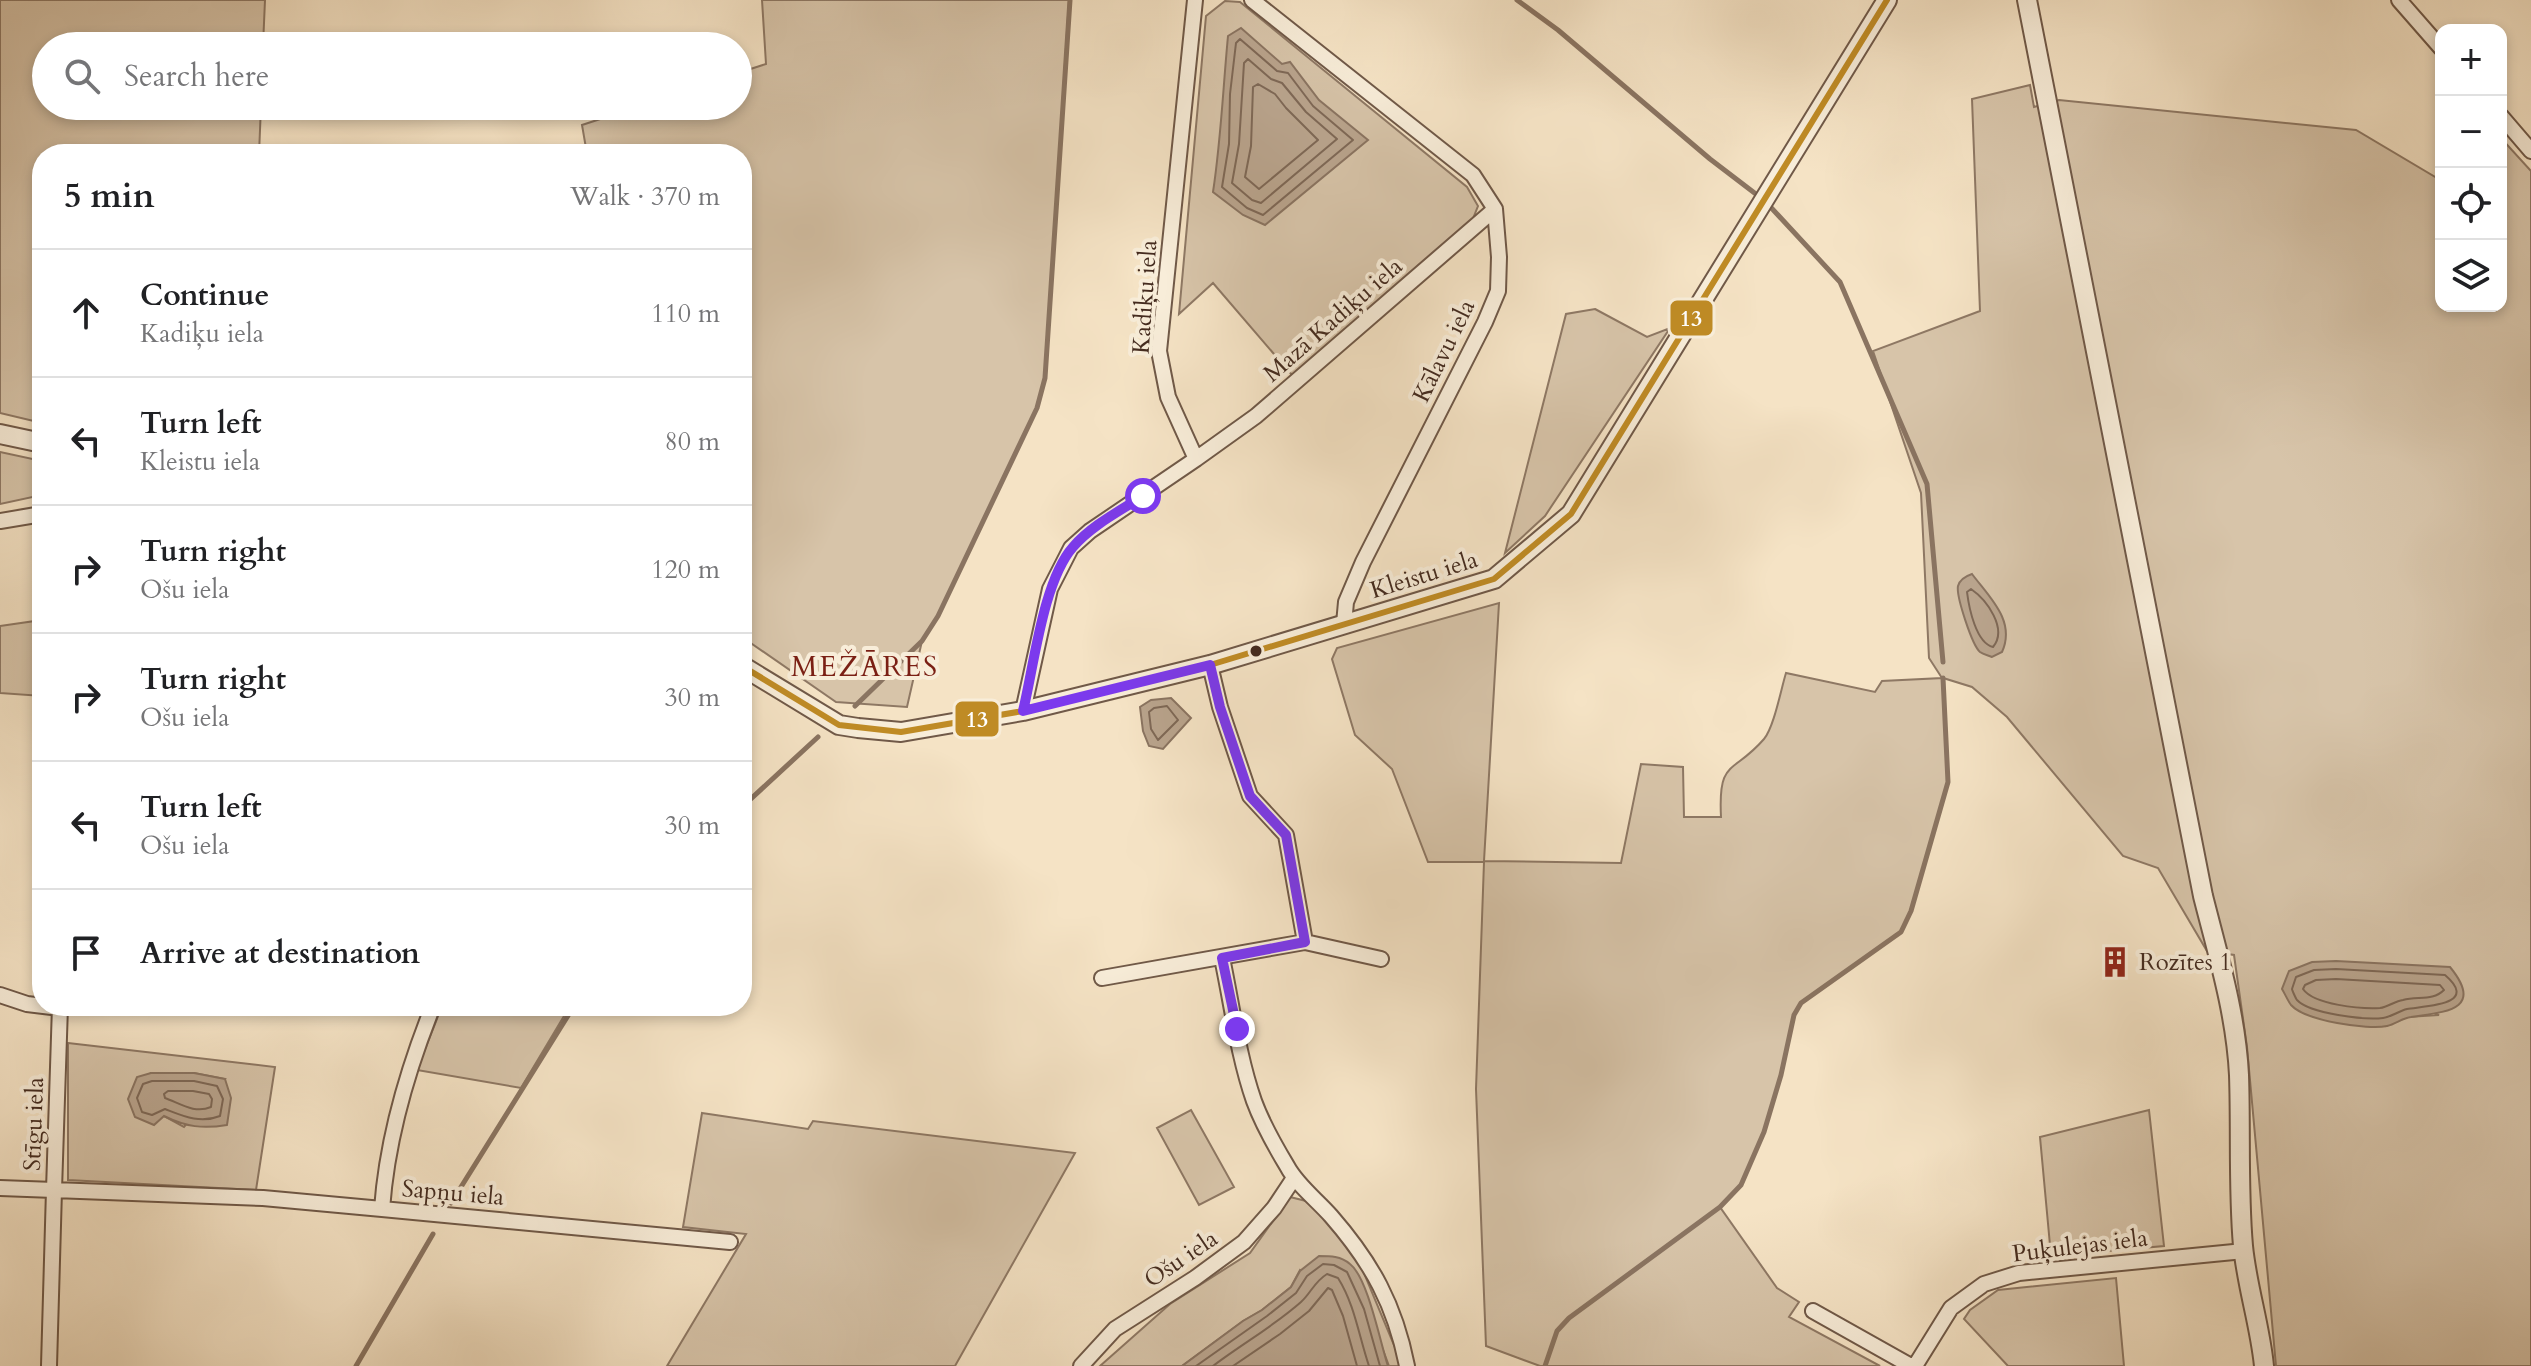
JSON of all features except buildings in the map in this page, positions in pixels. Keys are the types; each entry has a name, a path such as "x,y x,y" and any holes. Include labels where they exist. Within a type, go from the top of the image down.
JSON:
{"street":[{"name":"Kadiķu iela","path":"1195,0 1159,351 1168,397 1196,459"},
{"name":"Kālavu iela","path":"1252,0 1473,175 1495,209 1498,291 1363,562 1346,602 1344,624"},
{"name":"Kleistu iela","path":"752,672 839,725 901,732 1023,711 1210,665 1494,579 1571,514 1887,0"},
{"path":"2027,0 2203,896 2230,1001 2239,1074 2240,1203 2244,1251 2261,1332 2264,1366"},
{"path":"2399,0 2435,41"},
{"path":"2507,123 2531,151"},
{"name":"Mazā Kadiķu iela","path":"1196,459 1256,416 1495,209"},
{"path":"0,434 32,441"},
{"path":"1023,711 1050,589 1071,548 1090,531 1196,459"},
{"path":"0,521 32,516"},
{"path":"1210,665 1220,707 1250,796 1286,835 1305,942"},
{"path":"1102,978 1305,942 1381,959"},
{"path":"1222,958 1254,1101 1294,1178 1350,1239 1379,1280 1396,1317 1407,1366"},
{"path":"0,995 32,1004"},
{"name":"Stīgu iela","path":"0,1188 54,1190 60,1016"},
{"name":"Sapņu iela","path":"429,1016 405,1082 384,1183 382,1209 730,1242"},
{"name":"Ošu iela","path":"1081,1366 1115,1329 1195,1278 1244,1242 1274,1208 1294,1178"},
{"path":"49,1366 54,1190 263,1198 382,1209"},
{"name":"Puķulejas iela","path":"1913,1366 1951,1308 1984,1284 2019,1273 2244,1251"},
{"path":"1813,1311 1913,1366"}],"shaded area":[{"path":"0,0 265,0 264,32 32,32 32,120 260,120 259,144 32,144 32,421 0,413"},
{"path":"762,0 1069,0 1045,378 1037,408 938,616 922,641 907,707 836,702 752,644 752,144 585,144 582,125 597,120 752,120 752,68 766,64"},
{"path":"1225,1 1240,2 1467,187 1478,206 1472,221 1292,375 1213,283 1179,314 1206,16"},
{"path":"2030,85 2034,107 2059,100 2356,130 2435,177 2435,312 2507,312 2507,145 2531,171 2531,1366 2276,1366 2247,1047 2234,955 2207,951 2158,868 2123,856 2007,717 1972,687 1943,678 1948,782 1911,911 1901,932 1802,1003 1794,1015 1764,1132 1741,1185 1720,1207 1777,1288 1799,1302 1789,1317 1880,1366 1540,1366 1486,1346 1476,1089 1484,862 1428,862 1392,769 1355,735 1332,659 1337,648 1499,603 1484,861 1621,863 1641,764 1683,767 1684,817 1721,817 1725,776 1768,733 1786,673 1875,692 1882,681 1942,678 1929,658 1921,493 1873,351 1980,311 1972,99","holes":["2312,962 2439,1015 2407,1017 2386,1026"]},
{"path":"1595,309 1647,337 1670,328 1545,516 1505,553 1566,314"},
{"path":"0,452 32,459 32,497 0,504"},
{"path":"32,621 32,695 0,693 0,626"},
{"path":"438,1016 564,1016 521,1088 417,1070"},
{"path":"68,1043 275,1067 256,1190 68,1180","holes":["151,1073 194,1073 225,1079 184,1127 164,1116"]},
{"path":"1191,1110 1234,1187 1199,1205 1157,1128"},
{"path":"2149,1110 2164,1246 2051,1256 2040,1137"},
{"path":"702,1113 808,1129 813,1121 1075,1153 955,1366 667,1366 746,1234 683,1227"},
{"path":"1290,1197 1310,1202 1356,1254 1400,1366 1389,1366 1379,1339 1300,1270 1291,1287 1182,1366 1100,1366 1170,1304 1250,1253"},
{"path":"2116,1278 2124,1366 2008,1366 1964,1319 1970,1310 1998,1290"}],"water":[{"path":"1241,28 1282,64 1290,62 1319,100 1368,140 1265,225 1243,215 1213,192 1228,36"},
{"path":"1972,574 1999,610 2006,630 2002,652 1992,657 1977,648 1959,600 1959,584"},
{"path":"1171,698 1191,718 1163,749 1149,746 1143,731 1140,707 1151,700"},
{"path":"2312,962 2450,967 2464,993 2462,1001 2447,1011 2378,1027 2323,1020 2298,1011 2291,1005 2282,989 2289,971"},
{"path":"151,1073 194,1073 225,1079 231,1098 227,1125 195,1126 164,1116 154,1125 135,1117 128,1099 137,1077"},
{"path":"1319,1256 1343,1259 1356,1271 1368,1296 1388,1366 1182,1366 1291,1287 1300,1271"}],"waterway":[{"path":"855,706 922,641 938,616 1037,408 1045,378 1070,0"},
{"path":"1517,0 1558,30 1710,159 1765,201 1840,282 1927,484 1943,662"},
{"path":"1545,1366 1557,1331 1569,1318 1720,1207 1741,1185 1764,1132 1794,1015 1801,1003 1901,932 1911,911 1948,782 1943,678"},
{"path":"752,798 818,737"},
{"path":"451,1203 568,1016"},
{"path":"356,1366 433,1234"}],"transit line":[{"name":"13","path":"752,672 839,725 901,732 1023,711 1210,665 1494,579 1571,514 1887,0"}],"place":[{"name":"Rozītes 1","path":"2115,962"}],"district":[{"name":"MEŽĀRES","path":"865,667"}],"route":[{"path":"1143,496 1090,531 1071,548 1050,589 1023,711 1210,665 1220,707 1250,796 1286,835 1305,942 1222,958 1237,1029"}]}
